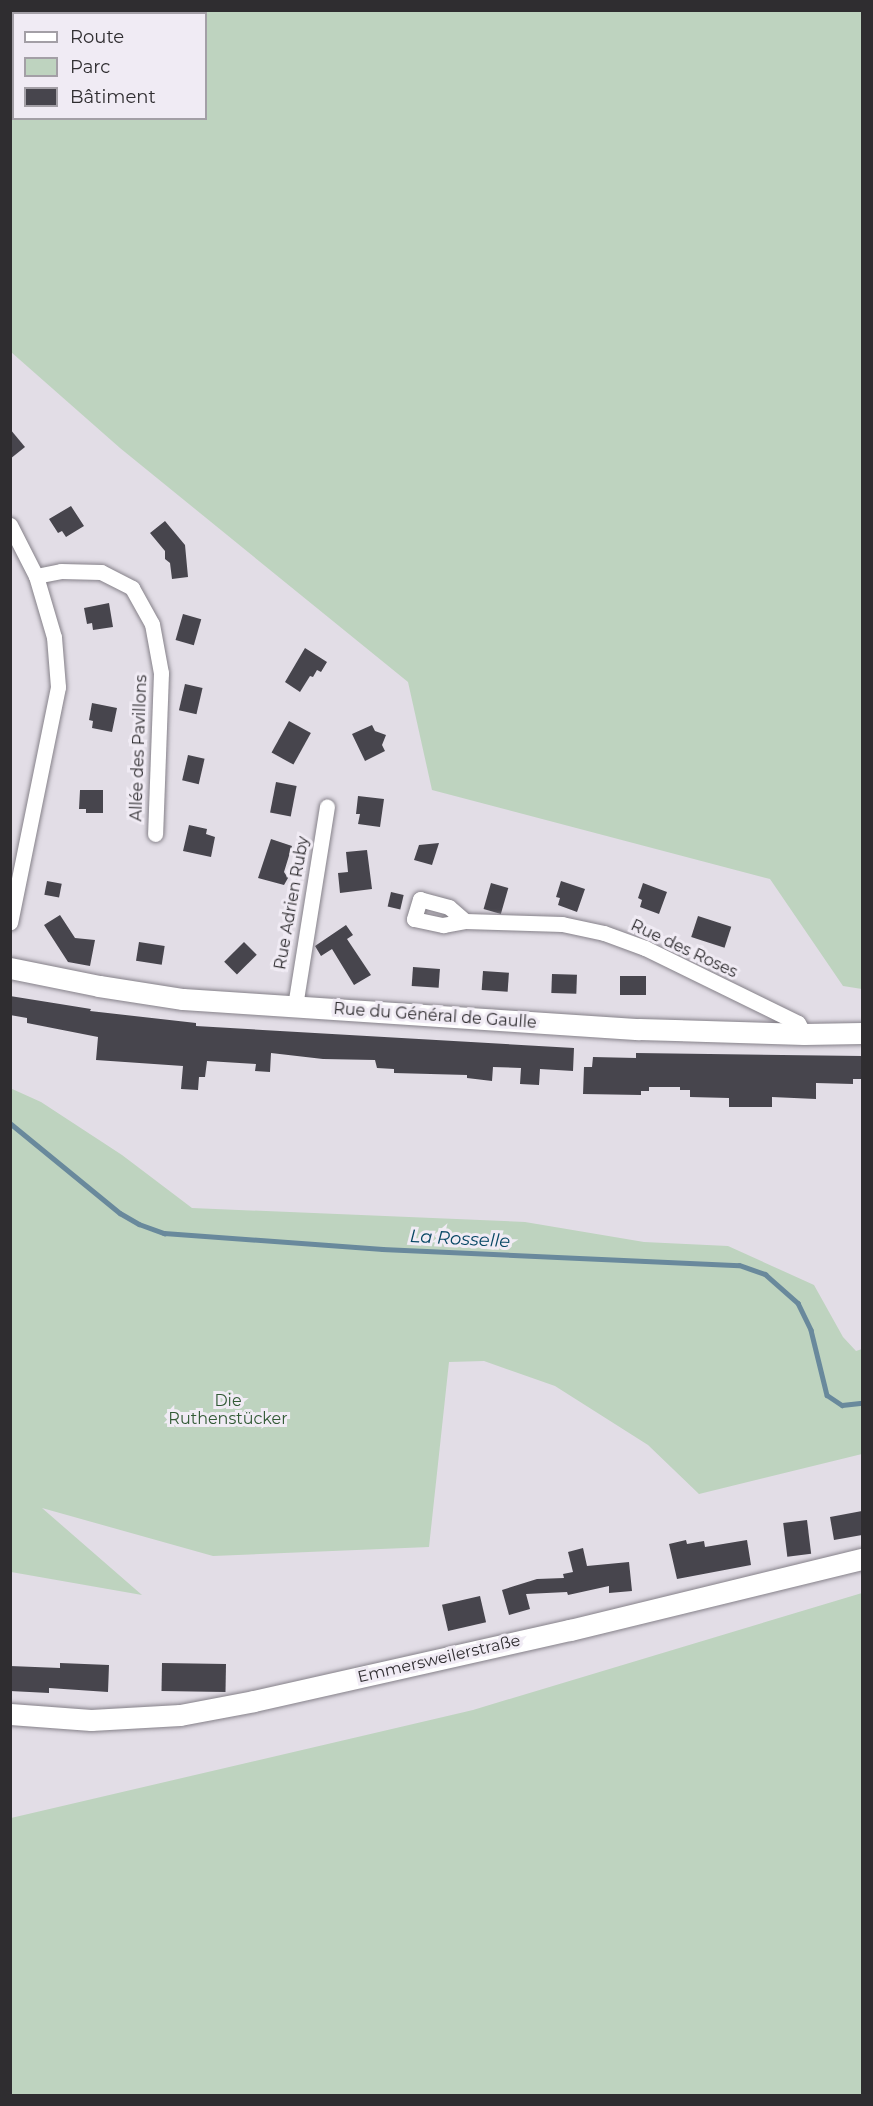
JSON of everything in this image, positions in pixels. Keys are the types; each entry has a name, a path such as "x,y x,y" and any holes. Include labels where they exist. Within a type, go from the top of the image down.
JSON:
{"main road":[{"name":"Rue du Général de Gaulle","path":"10,968 99,986 183,999 639,1029 804,1034 862,1033"},
{"name":"Emmersweilerstraße","path":"10,1714 92,1720 180,1715 254,1701 570,1630 862,1559"}],"street":[{"path":"10,525 36,576 54,637 58,687 10,922"},
{"name":"Allée des Pavillons","path":"36,576 62,571 101,572 132,588 152,624 161,672 155,834"},
{"name":"Rue Adrien Ruby","path":"295,1006 327,807"},
{"name":"Rue des Roses","path":"465,921 562,924 604,933 645,948 798,1023 804,1034"}],"green space":[{"path":"11,10 862,11 862,989 843,986 770,879 432,790 408,682 120,448 11,352"},
{"name":"Die Ruthenstücker","path":"10,1088 41,1102 122,1155 192,1208 525,1222 644,1242 728,1246 814,1285 843,1337 856,1351 862,1349 862,1454 699,1494 648,1445 555,1386 484,1361 449,1362 429,1547 213,1556 42,1508 142,1595 11,1572"},
{"path":"862,1593 862,2095 11,2095 11,1818 473,1710"}],"building":[{"path":"10,429 25,447 10,459"},
{"path":"71,506 84,526 66,537 62,531 58,533 49,519"},
{"path":"165,521 185,545 188,577 172,579 170,563 165,559 165,551 150,533"},
{"path":"109,603 113,627 93,630 92,623 87,624 84,608"},
{"path":"183,614 201,619 194,645 176,640"},
{"path":"305,648 327,662 321,672 317,670 313,677 310,676 300,692 285,682"},
{"path":"185,684 203,688 196,714 179,710"},
{"path":"92,703 117,708 112,732 92,728 93,721 89,720"},
{"path":"289,721 311,733 293,765 272,752"},
{"path":"372,725 375,731 386,735 382,745 385,751 365,761 352,734"},
{"path":"188,755 205,759 199,784 182,780"},
{"path":"276,782 297,786 291,816 270,812"},
{"path":"80,790 103,790 103,813 86,813 86,809 79,809"},
{"path":"358,796 384,799 380,827 358,824 360,814 356,814"},
{"path":"189,825 207,829 206,834 215,837 211,857 183,851"},
{"path":"271,839 292,846 284,872 288,878 284,885 258,878"},
{"path":"439,843 432,865 414,860 419,845"},
{"path":"367,850 372,889 340,893 338,873 348,872 346,852"},
{"path":"47,881 62,884 59,898 44,895"},
{"path":"561,881 585,889 577,912 558,905 560,898 556,897"},
{"path":"491,883 508,888 501,914 484,909"},
{"path":"643,883 667,892 659,914 640,907 642,900 638,898"},
{"path":"391,892 404,895 400,910 388,907"},
{"path":"60,915 75,938 95,940 90,966 68,962 44,925"},
{"path":"698,916 731,927 724,948 691,937"},
{"path":"346,925 353,935 347,939 371,975 354,985 332,949 321,956 315,946"},
{"path":"139,942 165,946 162,965 136,961"},
{"path":"244,942 257,955 237,975 224,962"},
{"path":"413,967 440,969 439,988 412,986"},
{"path":"483,971 509,973 508,992 482,990"},
{"path":"552,974 577,975 576,994 551,993"},
{"path":"620,976 646,976 646,995 620,995"},
{"path":"10,996 91,1009 90,1011 196,1023 196,1026 574,1048 573,1071 540,1069 539,1085 520,1084 521,1068 493,1067 492,1081 467,1078 467,1075 394,1073 394,1069 377,1068 375,1060 323,1059 271,1053 270,1072 255,1071 256,1064 207,1061 205,1077 199,1077 198,1090 181,1089 183,1066 96,1060 98,1037 27,1023 27,1018 10,1015"},
{"path":"636,1053 862,1056 862,1079 853,1079 853,1084 816,1083 816,1099 772,1097 772,1107 729,1107 729,1098 690,1097 690,1090 680,1090 680,1087 649,1087 649,1091 641,1091 641,1095 583,1094 584,1067 592,1067 593,1057 636,1058"},
{"path":"862,1511 862,1535 834,1540 830,1517"},
{"path":"807,1520 811,1554 787,1557 783,1523"},
{"path":"686,1540 687,1544 704,1541 705,1547 747,1540 751,1565 677,1579 669,1544"},
{"path":"583,1548 587,1566 629,1562 632,1591 609,1593 609,1586 568,1595 567,1592 526,1594 530,1609 509,1615 502,1590 537,1579 564,1578 563,1574 573,1572 568,1552"},
{"path":"480,1596 486,1622 448,1631 442,1605"},
{"path":"60,1663 109,1665 108,1692 49,1688 49,1693 10,1691 10,1666 60,1668"},
{"path":"162,1663 226,1664 226,1692 162,1691"}],"waterway":[{"name":"La Rosselle","path":"10,1123 120,1213 139,1224 164,1233 382,1249 739,1265 765,1274 798,1303 811,1330 827,1395 842,1405 862,1403"}]}
